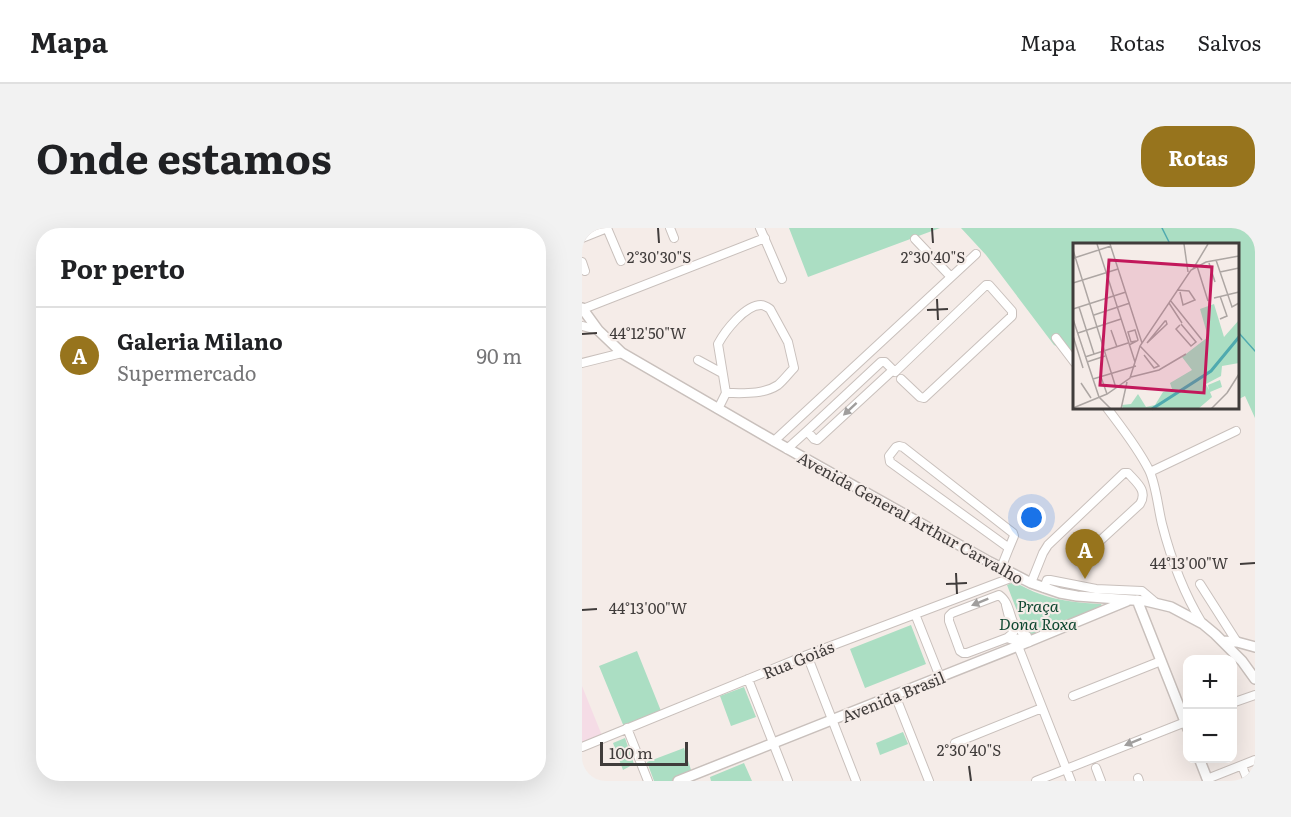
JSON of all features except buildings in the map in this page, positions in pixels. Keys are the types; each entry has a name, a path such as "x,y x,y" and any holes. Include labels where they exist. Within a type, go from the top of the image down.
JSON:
{"main road":[{"name":"Avenida General Arthur Carvalho","path":"582,309 598,330 622,353 1016,576 1060,593 1155,602 1171,607 1203,624 1223,641 1237,645"},
{"path":"1108,609 1109,598"},
{"path":"1133,600 1183,714"},
{"name":"Avenida Brasil","path":"678,781 1018,646 1028,639 1133,600"},
{"path":"1255,647 1237,645 1242,661 1255,679"},
{"path":"1201,763 1207,780"}],"street":[{"path":"582,238 607,228 621,261"},
{"path":"670,228 674,238"},
{"path":"760,228 782,279"},
{"path":"582,309 765,238"},
{"path":"915,239 951,277"},
{"path":"774,441 976,254"},
{"path":"582,262 585,271"},
{"path":"895,372 986,285 989,285 1012,311 1012,316 924,398 920,398 902,379"},
{"path":"718,409 726,393 717,347 719,340 749,308 761,305 770,309 788,342 794,368 777,386 769,389 753,393 726,393"},
{"path":"582,326 598,330"},
{"path":"1056,338 1073,360"},
{"path":"582,363 622,353"},
{"path":"698,360 722,373"},
{"path":"788,449 807,431 881,362 885,362 893,370 817,440 814,440 807,431"},
{"path":"1108,410 1150,472 1176,570 1203,624"},
{"path":"1150,472 1236,431"},
{"path":"1001,568 1010,548 1013,533 903,447 896,447 889,456 890,462 1010,548"},
{"path":"1031,583 1048,545 1124,473 1128,473 1141,487 1143,499 1078,561"},
{"name":"Rua Goiás","path":"582,747 748,679 1016,576"},
{"path":"1044,588 1047,580 1050,580 1096,589 1143,591 1155,602"},
{"path":"1200,584 1237,645"},
{"path":"1006,605 1012,633 1007,638 963,653 960,651 948,617 999,595 1005,600 1014,622 1028,639"},
{"path":"915,614 940,677"},
{"path":"1007,638 1028,639"},
{"path":"1018,646 1071,781"},
{"path":"807,656 856,781"},
{"path":"1073,696 1161,661"},
{"path":"748,679 788,781"},
{"path":"895,695 929,781"},
{"path":"1237,702 1255,695"},
{"path":"955,743 1042,708"},
{"path":"1036,781 1183,726"},
{"path":"627,728 648,781"},
{"path":"1207,780 1255,760"},
{"path":"1242,766 1248,781"},
{"path":"1096,768 1101,781"}],"shaded area":[{"path":"582,686 603,738 582,747"}],"green space":[{"path":"789,228 940,228 808,277"},
{"path":"961,228 1255,228 1255,418 1245,396 1240,398 1240,243 1073,243 1073,355 1054,345 986,255"},
{"name":"Praça Dona Roxa","path":"1014,582 1048,596 1101,604 1103,607 1034,637 1024,629 1007,585"},
{"path":"911,625 926,664 865,688 850,649"},
{"path":"637,651 661,711 624,727 599,666"},
{"path":"744,687 756,717 731,726 720,696"},
{"path":"903,732 908,744 880,755 876,743"},
{"path":"625,738 634,764 623,770 613,743"},
{"path":"684,748 692,773 675,781 654,781 647,762"},
{"path":"744,763 752,781 711,781 710,777"}],"waterway":[{"path":"1162,228 1170,243"},
{"path":"1240,334 1255,351"}],"place":[{"name":"Galeria Milano","path":"1085,579"}]}
